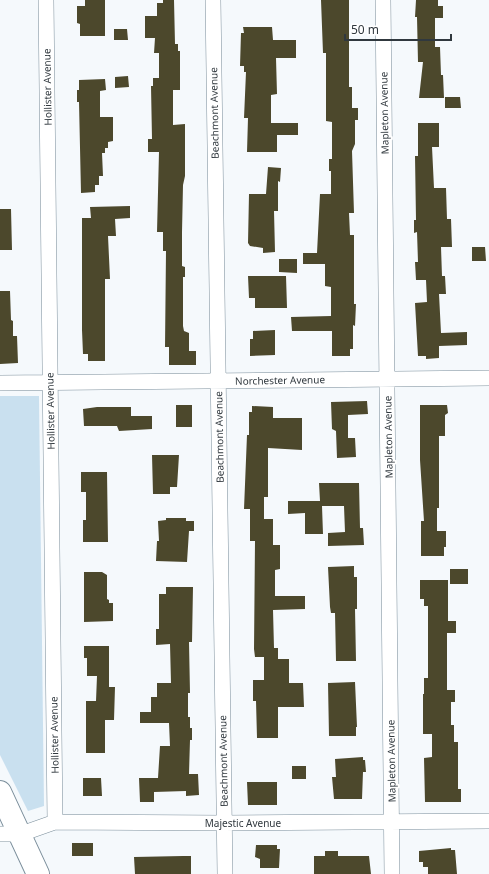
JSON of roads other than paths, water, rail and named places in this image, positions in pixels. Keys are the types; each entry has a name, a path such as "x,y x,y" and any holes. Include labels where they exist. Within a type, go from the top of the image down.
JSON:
{"main road":[{"path":"0,792 10,834 38,874"}],"street":[{"name":"Hollister Avenue","path":"46,0 55,822"},
{"name":"Beachmont Avenue","path":"213,0 225,874"},
{"name":"Mapleton Avenue","path":"383,0 392,874"},
{"name":"Norchester Avenue","path":"0,383 489,378"},
{"name":"Majestic Avenue","path":"10,834 55,822 224,823 489,820"}]}
